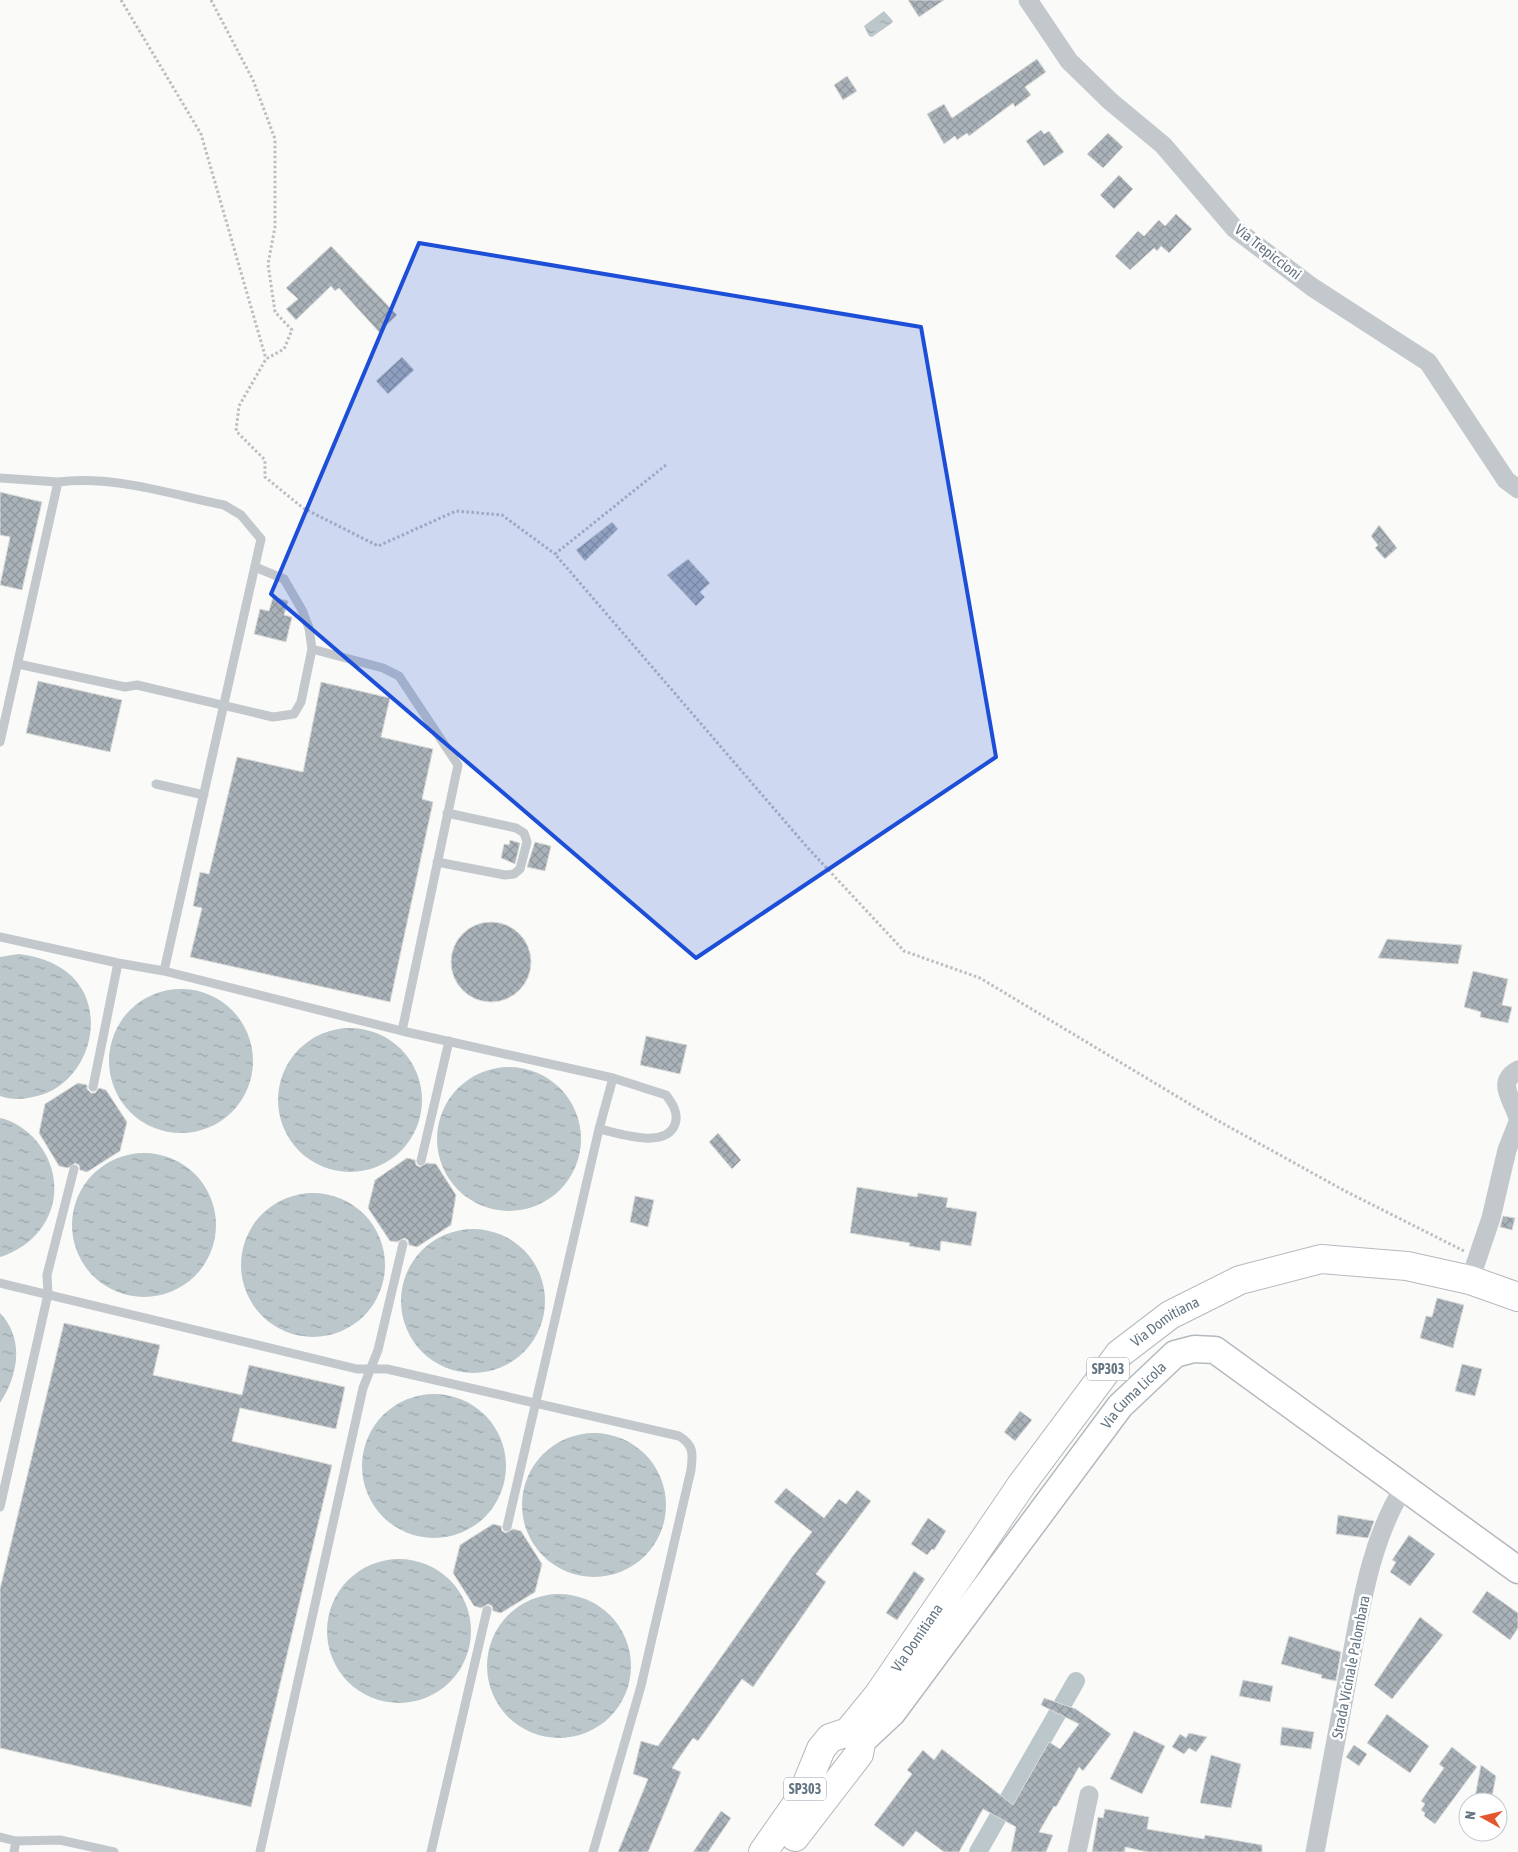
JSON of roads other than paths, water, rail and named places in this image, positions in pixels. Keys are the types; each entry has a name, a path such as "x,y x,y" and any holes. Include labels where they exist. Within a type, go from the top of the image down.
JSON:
{"main road":[{"name":"Via Domitiana","path":"783,1852 859,1754 855,1737 879,1694 1022,1484 1119,1354 1170,1315 1240,1280 1321,1259 1474,1269 1518,1297"},
{"name":"Via Domitiana","path":"763,1852 801,1798 820,1749 830,1738 855,1737"}],"street":[{"name":"Via Trepiccioni","path":"1028,0 1069,61 1110,101 1163,145 1234,229 1312,286 1428,362 1506,480 1518,489"},
{"path":"1474,1269 1501,1183 1507,1150 1518,1121 1506,1091 1510,1077 1518,1070"},
{"name":"Via Cuma Licola","path":"855,1737 892,1713 1120,1406 1175,1354 1194,1349 1215,1350 1518,1570"},
{"name":"Strada Vicinale Palombara","path":"1315,1852 1355,1637 1374,1558 1393,1504 1404,1487"},
{"path":"1077,1852 1089,1796"}],"lane":[{"path":"0,478 58,482 79,479 108,481 224,506 241,515 261,539 164,971"},
{"path":"0,742 58,482"},
{"path":"18,664 124,687 137,685 273,717 294,714 300,702 312,649 308,628 302,610 284,579 255,567"},
{"path":"312,649 383,668 398,676 458,765 402,1031"},
{"path":"156,784 204,795"},
{"path":"437,862 504,876 514,874 520,869 526,842 524,833 516,828 448,813"},
{"path":"0,937 118,963 164,971 402,1031 613,1078 666,1095 672,1104 676,1122 665,1135 655,1138 599,1129"},
{"path":"93,1087 118,963"},
{"path":"421,1161 449,1041"},
{"path":"508,1527 599,1129 613,1078"},
{"path":"0,1507 48,1294 47,1275 74,1169"},
{"path":"260,1852 361,1398 378,1350 403,1244"},
{"path":"0,1283 357,1369 387,1368 679,1436 688,1441 694,1452 641,1686 593,1852"},
{"path":"431,1852 487,1610"},
{"path":"0,1837 16,1841 60,1840 114,1852"},
{"path":"14,1852 16,1841"}],"water":[{"path":"884,11 893,21 892,23 872,37 869,36 864,26"},
{"path":"18,954 51,962 61,968 77,982 86,999 91,1017 90,1037 84,1056 74,1072 59,1086 41,1095 15,1099 0,1096 0,957"},
{"path":"181,989 208,995 221,1001 232,1010 241,1021 247,1034 253,1061 247,1088 241,1101 232,1112 221,1121 208,1127 181,1133 154,1127 141,1121 130,1112 121,1101 115,1088 109,1061 115,1034 121,1021 130,1010 141,1001 154,995"},
{"path":"350,1028 364,1029 378,1034 390,1040 401,1049 410,1060 416,1072 421,1086 421,1114 416,1128 410,1140 401,1151 390,1160 378,1166 364,1171 350,1172 336,1171 322,1166 310,1160 299,1151 290,1140 284,1128 279,1114 278,1100 279,1086 284,1072 290,1060 299,1049 310,1040 322,1034 336,1029"},
{"path":"509,1067 536,1073 549,1079 560,1088 569,1099 575,1112 581,1139 575,1166 569,1179 560,1190 549,1199 536,1205 509,1211 482,1205 469,1199 458,1190 449,1179 443,1166 437,1139 443,1112 449,1099 458,1088 469,1079 482,1073"},
{"path":"0,1118 18,1125 33,1137 45,1154 52,1172 54,1189 52,1207 45,1223 34,1237 19,1249 0,1257"},
{"path":"144,1153 171,1159 184,1165 195,1174 204,1185 210,1198 216,1225 210,1252 204,1265 195,1276 184,1285 171,1291 144,1297 117,1291 104,1285 93,1276 84,1265 78,1252 72,1225 78,1198 84,1185 93,1174 104,1165 117,1159"},
{"path":"313,1193 340,1199 353,1205 364,1214 373,1225 379,1238 385,1265 379,1292 373,1305 364,1316 353,1325 340,1331 313,1337 286,1331 273,1325 262,1316 253,1305 247,1292 241,1265 247,1238 253,1225 262,1214 273,1205 286,1199"},
{"path":"473,1229 500,1235 513,1241 524,1250 533,1261 539,1274 545,1301 539,1328 533,1341 524,1352 513,1361 500,1367 473,1373 446,1367 433,1361 422,1352 413,1341 407,1328 401,1301 407,1274 413,1261 422,1250 433,1241 446,1235"},
{"path":"0,1313 8,1323 13,1334 16,1358 15,1370 0,1403"},
{"path":"434,1394 461,1400 474,1406 485,1415 494,1426 500,1439 506,1466 500,1493 494,1506 485,1517 474,1526 461,1532 434,1538 407,1532 394,1526 383,1517 374,1506 368,1493 362,1466 368,1439 374,1426 383,1415 394,1406 407,1400"},
{"path":"594,1433 621,1439 634,1445 645,1454 654,1465 660,1478 666,1505 660,1532 654,1545 645,1556 634,1565 621,1571 594,1577 567,1571 554,1565 543,1556 534,1545 528,1532 522,1505 528,1478 534,1465 543,1454 554,1445 567,1439"},
{"path":"399,1559 427,1565 439,1571 450,1580 459,1591 465,1603 471,1631 465,1659 459,1671 450,1682 439,1691 427,1697 399,1703 371,1697 359,1691 348,1682 339,1671 333,1659 327,1631 333,1603 339,1591 348,1580 359,1571 371,1565"},
{"path":"559,1594 587,1600 599,1606 610,1615 619,1626 625,1638 631,1666 625,1694 619,1706 610,1717 599,1726 587,1732 559,1738 531,1732 519,1726 508,1717 499,1706 493,1694 487,1666 493,1638 499,1626 508,1615 519,1606 531,1600"}],"waterway":[{"path":"978,1852 1076,1681"}]}
